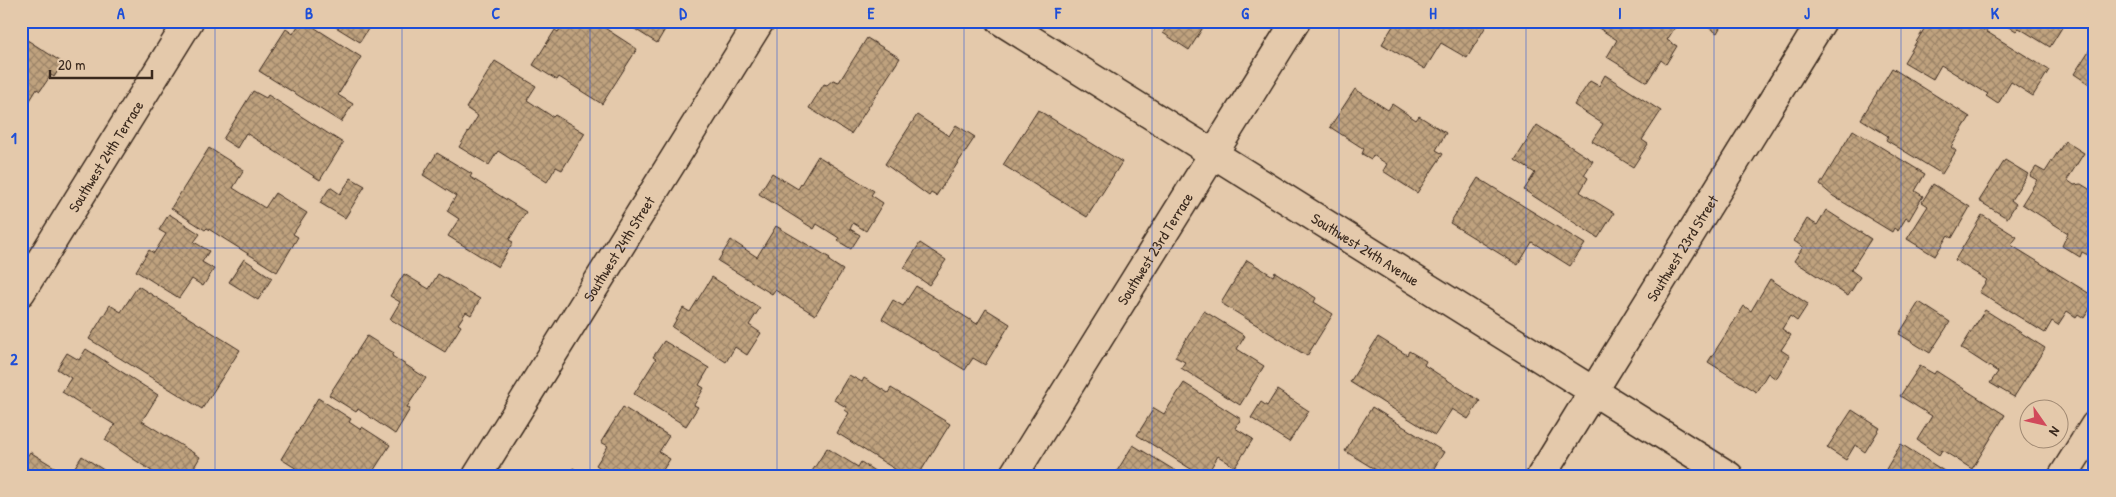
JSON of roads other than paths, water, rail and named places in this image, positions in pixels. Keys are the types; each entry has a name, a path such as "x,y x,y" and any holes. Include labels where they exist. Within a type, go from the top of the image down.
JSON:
{"street":[{"name":"Southwest 24th Terrace","path":"21,292 190,21"},
{"name":"Southwest 24th Street","path":"477,476 760,21"},
{"name":"Southwest 24th Avenue","path":"1001,21 1729,476"},
{"name":"Southwest 23rd Terrace","path":"1013,476 1296,21"},
{"name":"Southwest 23rd Street","path":"1540,476 1822,21"},
{"path":"2063,476 2095,424"}]}
